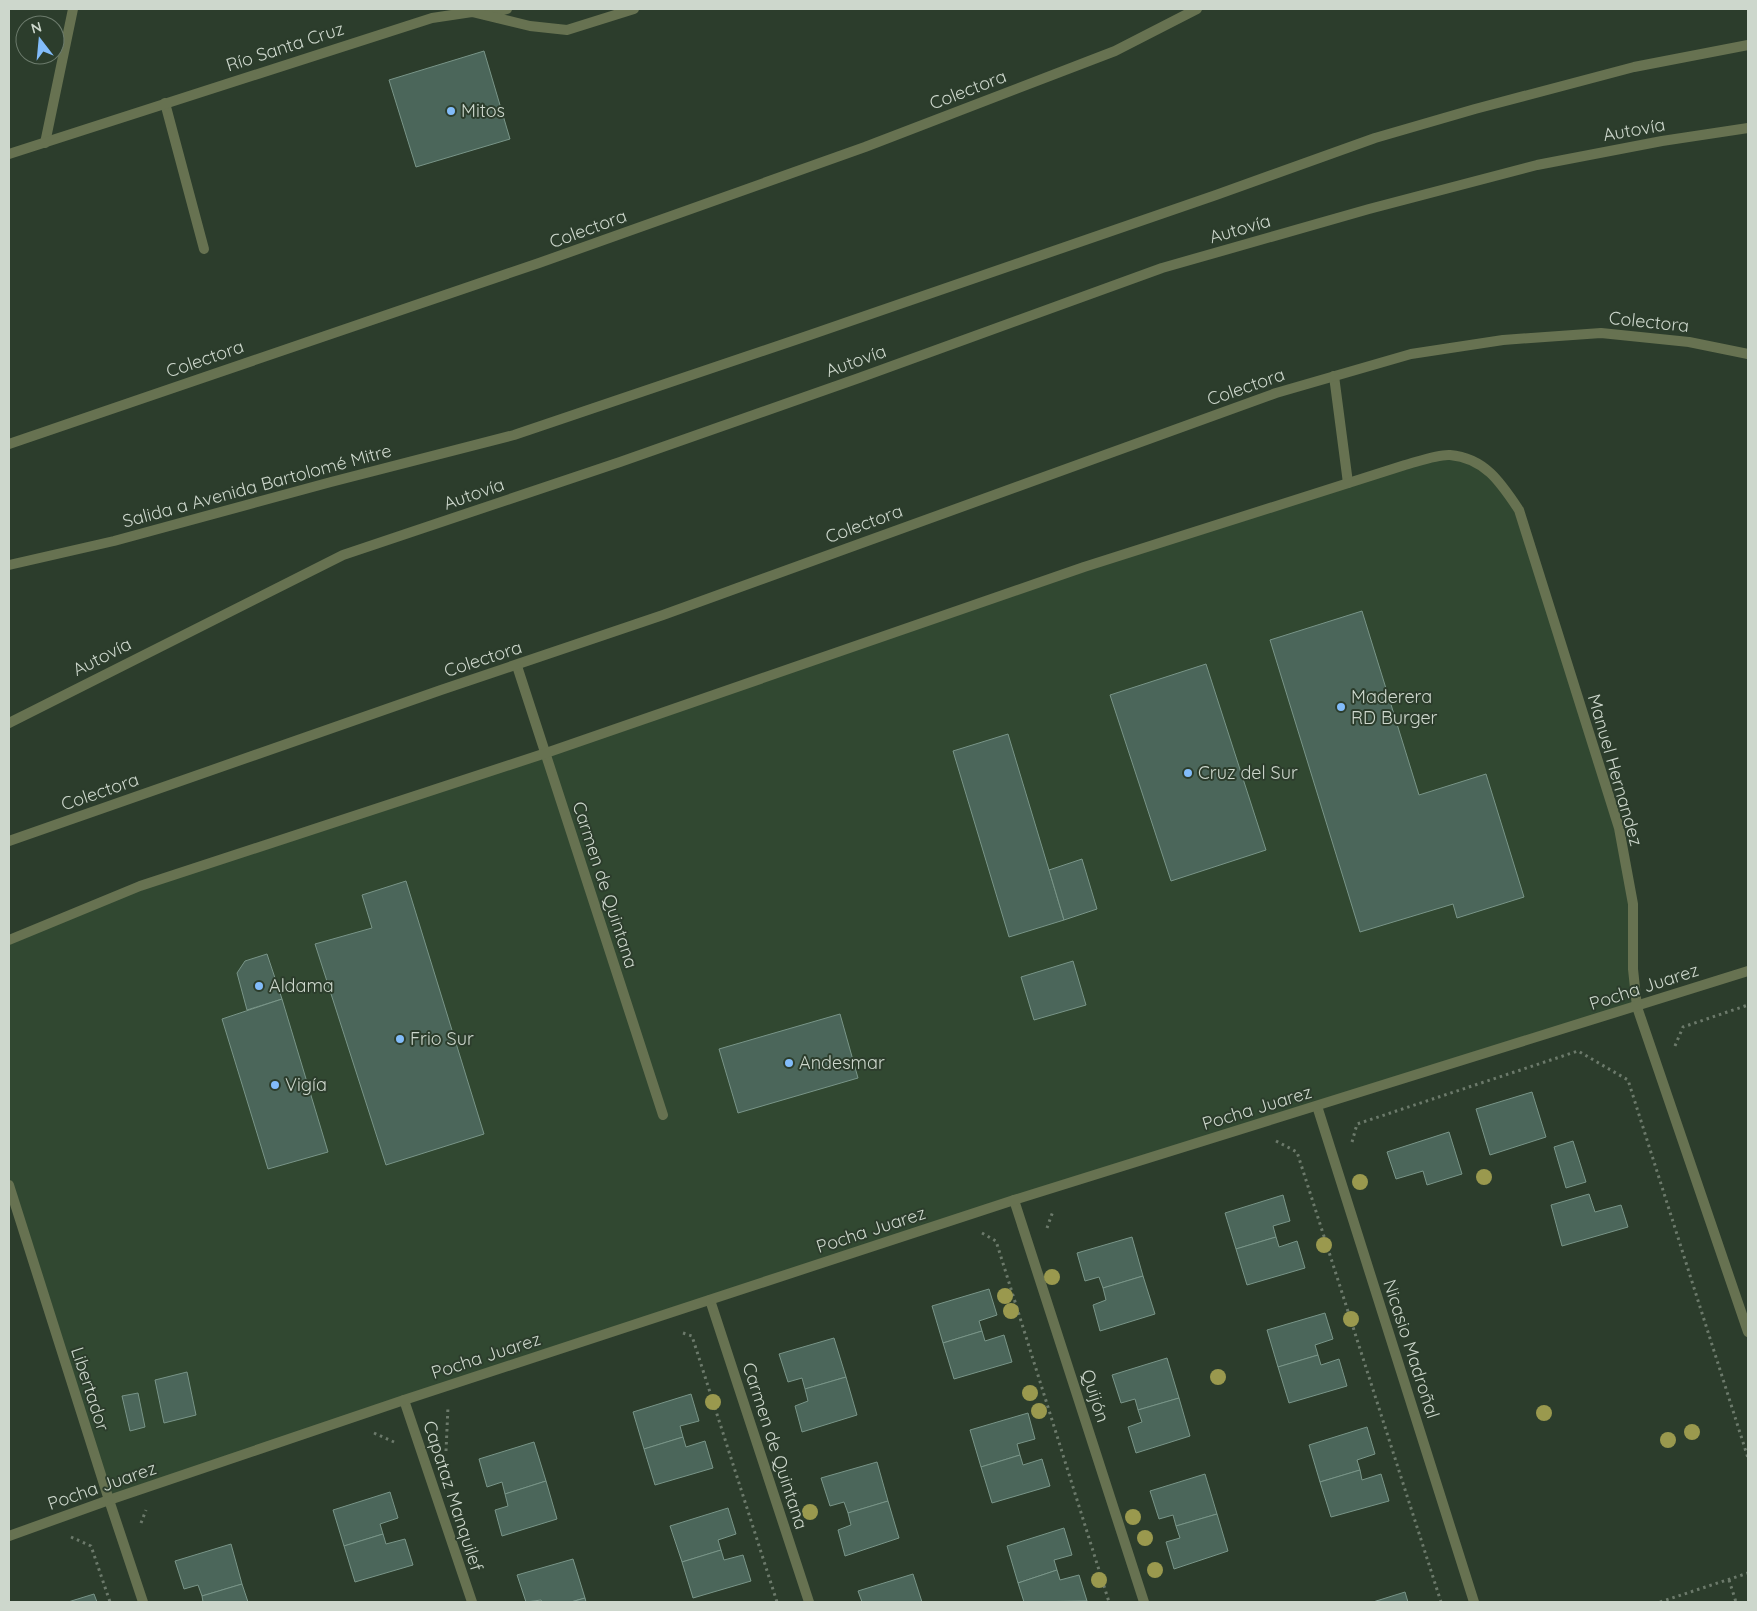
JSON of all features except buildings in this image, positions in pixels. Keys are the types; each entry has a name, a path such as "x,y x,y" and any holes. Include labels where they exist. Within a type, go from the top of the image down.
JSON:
{"street":[{"path":"45,143 73,9"},
{"path":"486,15 507,9"},
{"name":"Río Santa Cruz","path":"9,154 432,18 472,10 530,26 567,30 634,9"},
{"name":"Colectora","path":"9,444 539,264 865,147 1115,51 1197,9"},
{"name":"Salida a Avenida Bartolomé Mitre","path":"9,565 114,541 331,482 514,436 826,330 1375,138 1475,109 1634,67 1748,45"},
{"path":"165,103 204,249"},
{"name":"Autovía","path":"9,723 343,555 620,462 840,385 1162,268 1369,209 1536,165 1662,141 1748,128"},
{"name":"Colectora","path":"9,841 441,690 517,666 663,615 1276,393 1411,354 1503,340 1601,333 1689,342 1748,354"},
{"path":"9,940 140,886 546,753 1084,567 1348,483 1334,376"},
{"name":"Manuel Hernandez","path":"1348,483 1405,465 1448,455 1475,461 1499,480 1519,510 1619,828 1633,904 1633,969 1636,1007 1748,1332"},
{"name":"Carmen de Quintana","path":"517,666 663,1115"},
{"name":"Pocha Juarez","path":"9,1536 404,1400 1014,1200 1748,971"},
{"name":"Nicasio Madroñal","path":"1317,1106 1474,1602"},
{"name":"Libertador","path":"9,1185 143,1602"},
{"name":"Quijón","path":"1014,1200 1144,1602"},
{"name":"Carmen de Quintana","path":"710,1300 809,1602"},
{"name":"Capataz Manquilef","path":"404,1400 472,1602"}],"path":[{"path":"1673,1048 1683,1027 1748,1005"},
{"path":"1351,1149 1357,1124 1578,1051 1628,1080 1748,1458"},
{"path":"1274,1140 1297,1152 1441,1602"},
{"path":"1046,1229 1056,1205"},
{"path":"979,1232 996,1240 1109,1602"},
{"path":"677,1331 692,1336 777,1602"},
{"path":"445,1458 448,1404"},
{"path":"370,1432 402,1445"},
{"path":"139,1530 147,1507"},
{"path":"68,1536 91,1546 110,1602"},
{"path":"1660,1602 1748,1573"},
{"path":"1729,1580 1736,1602"}],"shaded area":[{"path":"1448,455 1475,461 1519,510 1619,828 1633,904 1637,1007 1317,1106 109,1500 9,1185 9,940 140,886 1084,567"}],"place":[{"name":"Mitos","path":"451,111"},
{"name":"Maderera RD Burger","path":"1341,707"},
{"name":"Cruz del Sur","path":"1188,773"},
{"name":"Aldama","path":"259,986"},
{"name":"Frio Sur","path":"400,1039"},
{"name":"Andesmar","path":"789,1063"},
{"name":"Vigía","path":"275,1085"}]}
